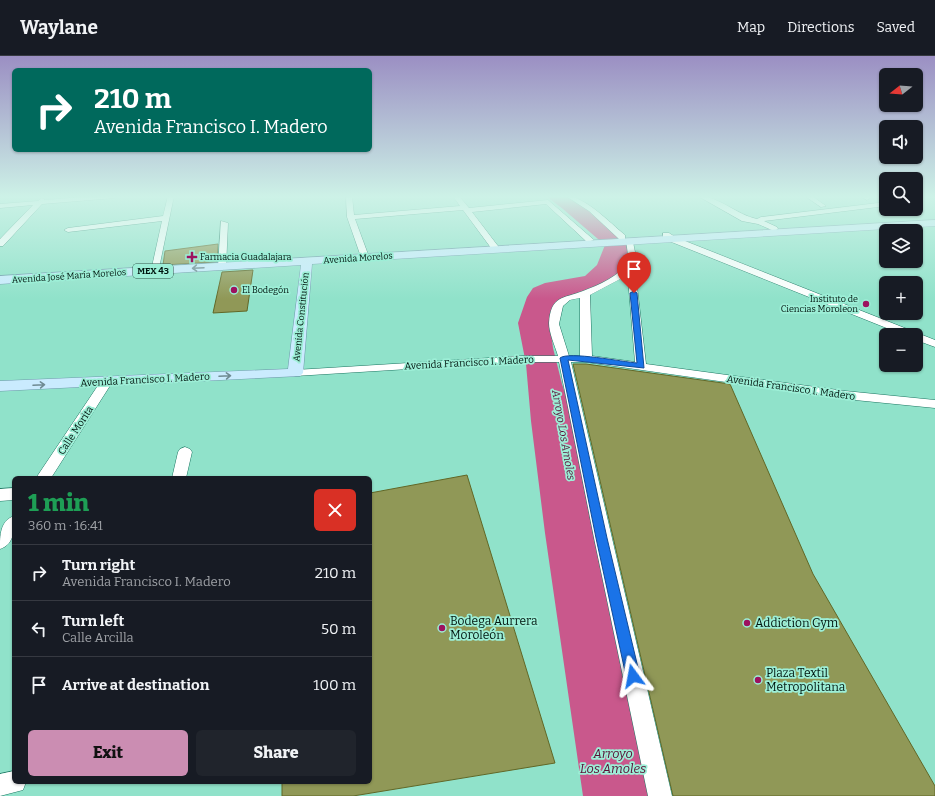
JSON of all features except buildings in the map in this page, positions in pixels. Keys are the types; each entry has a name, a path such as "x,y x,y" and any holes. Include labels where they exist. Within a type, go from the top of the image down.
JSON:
{"main road":[{"name":"MEX 43","path":"495,248 754,231"},
{"name":"MEX 43","path":"669,237 792,231"},
{"name":"Avenida Morelos","path":"307,261 495,248"},
{"name":"Avenida José María Morelos","path":"0,280 307,261"},
{"name":"Avenida Constitución","path":"295,373 307,261"},
{"name":"Avenida Francisco I. Madero","path":"0,386 295,373"}],"street":[{"path":"0,244 13,231"},
{"path":"155,271 164,231"},
{"path":"222,267 224,231"},
{"path":"355,231 365,258"},
{"path":"482,231 495,248"},
{"path":"582,231 595,241"},
{"path":"614,231 624,240 633,262 627,271 613,280 585,294 567,298 558,305 554,324 660,796"},
{"path":"669,237 896,328"},
{"path":"627,271 632,278 641,366"},
{"path":"585,294 586,359"},
{"path":"923,339 935,344"},
{"name":"Avenida Francisco I. Madero","path":"295,373 522,359 586,359 845,395 935,404"},
{"name":"Calle Morita","path":"44,476 107,381"},
{"path":"179,476 185,452"},
{"path":"0,495 12,494"},
{"path":"0,542 12,525"},
{"path":"0,784 12,782"}],"water":[{"name":"Arroyo Los Amoles","path":"588,231 612,231 618,236 625,243 631,255 631,261 628,267 613,279 603,284 566,297 550,324 553,348 562,384 577,429 658,796 583,796 545,533 531,421 526,364 518,323 527,297 533,288 545,283 585,276 597,265 605,245"}],"place":[{"name":"Farmacia Guadalajara","path":"192,257"},
{"name":"El Bodegón","path":"234,290"},
{"name":"Instituto de Ciencias Moroleon","path":"866,304"},
{"name":"Addiction Gym","path":"747,623"},
{"name":"Bodega Aurrera Moroleón","path":"442,628"},
{"name":"Plaza Textil Metropolitana","path":"758,680"}],"route":[{"path":"633,676 564,358 586,359 641,366 634,293"}]}
